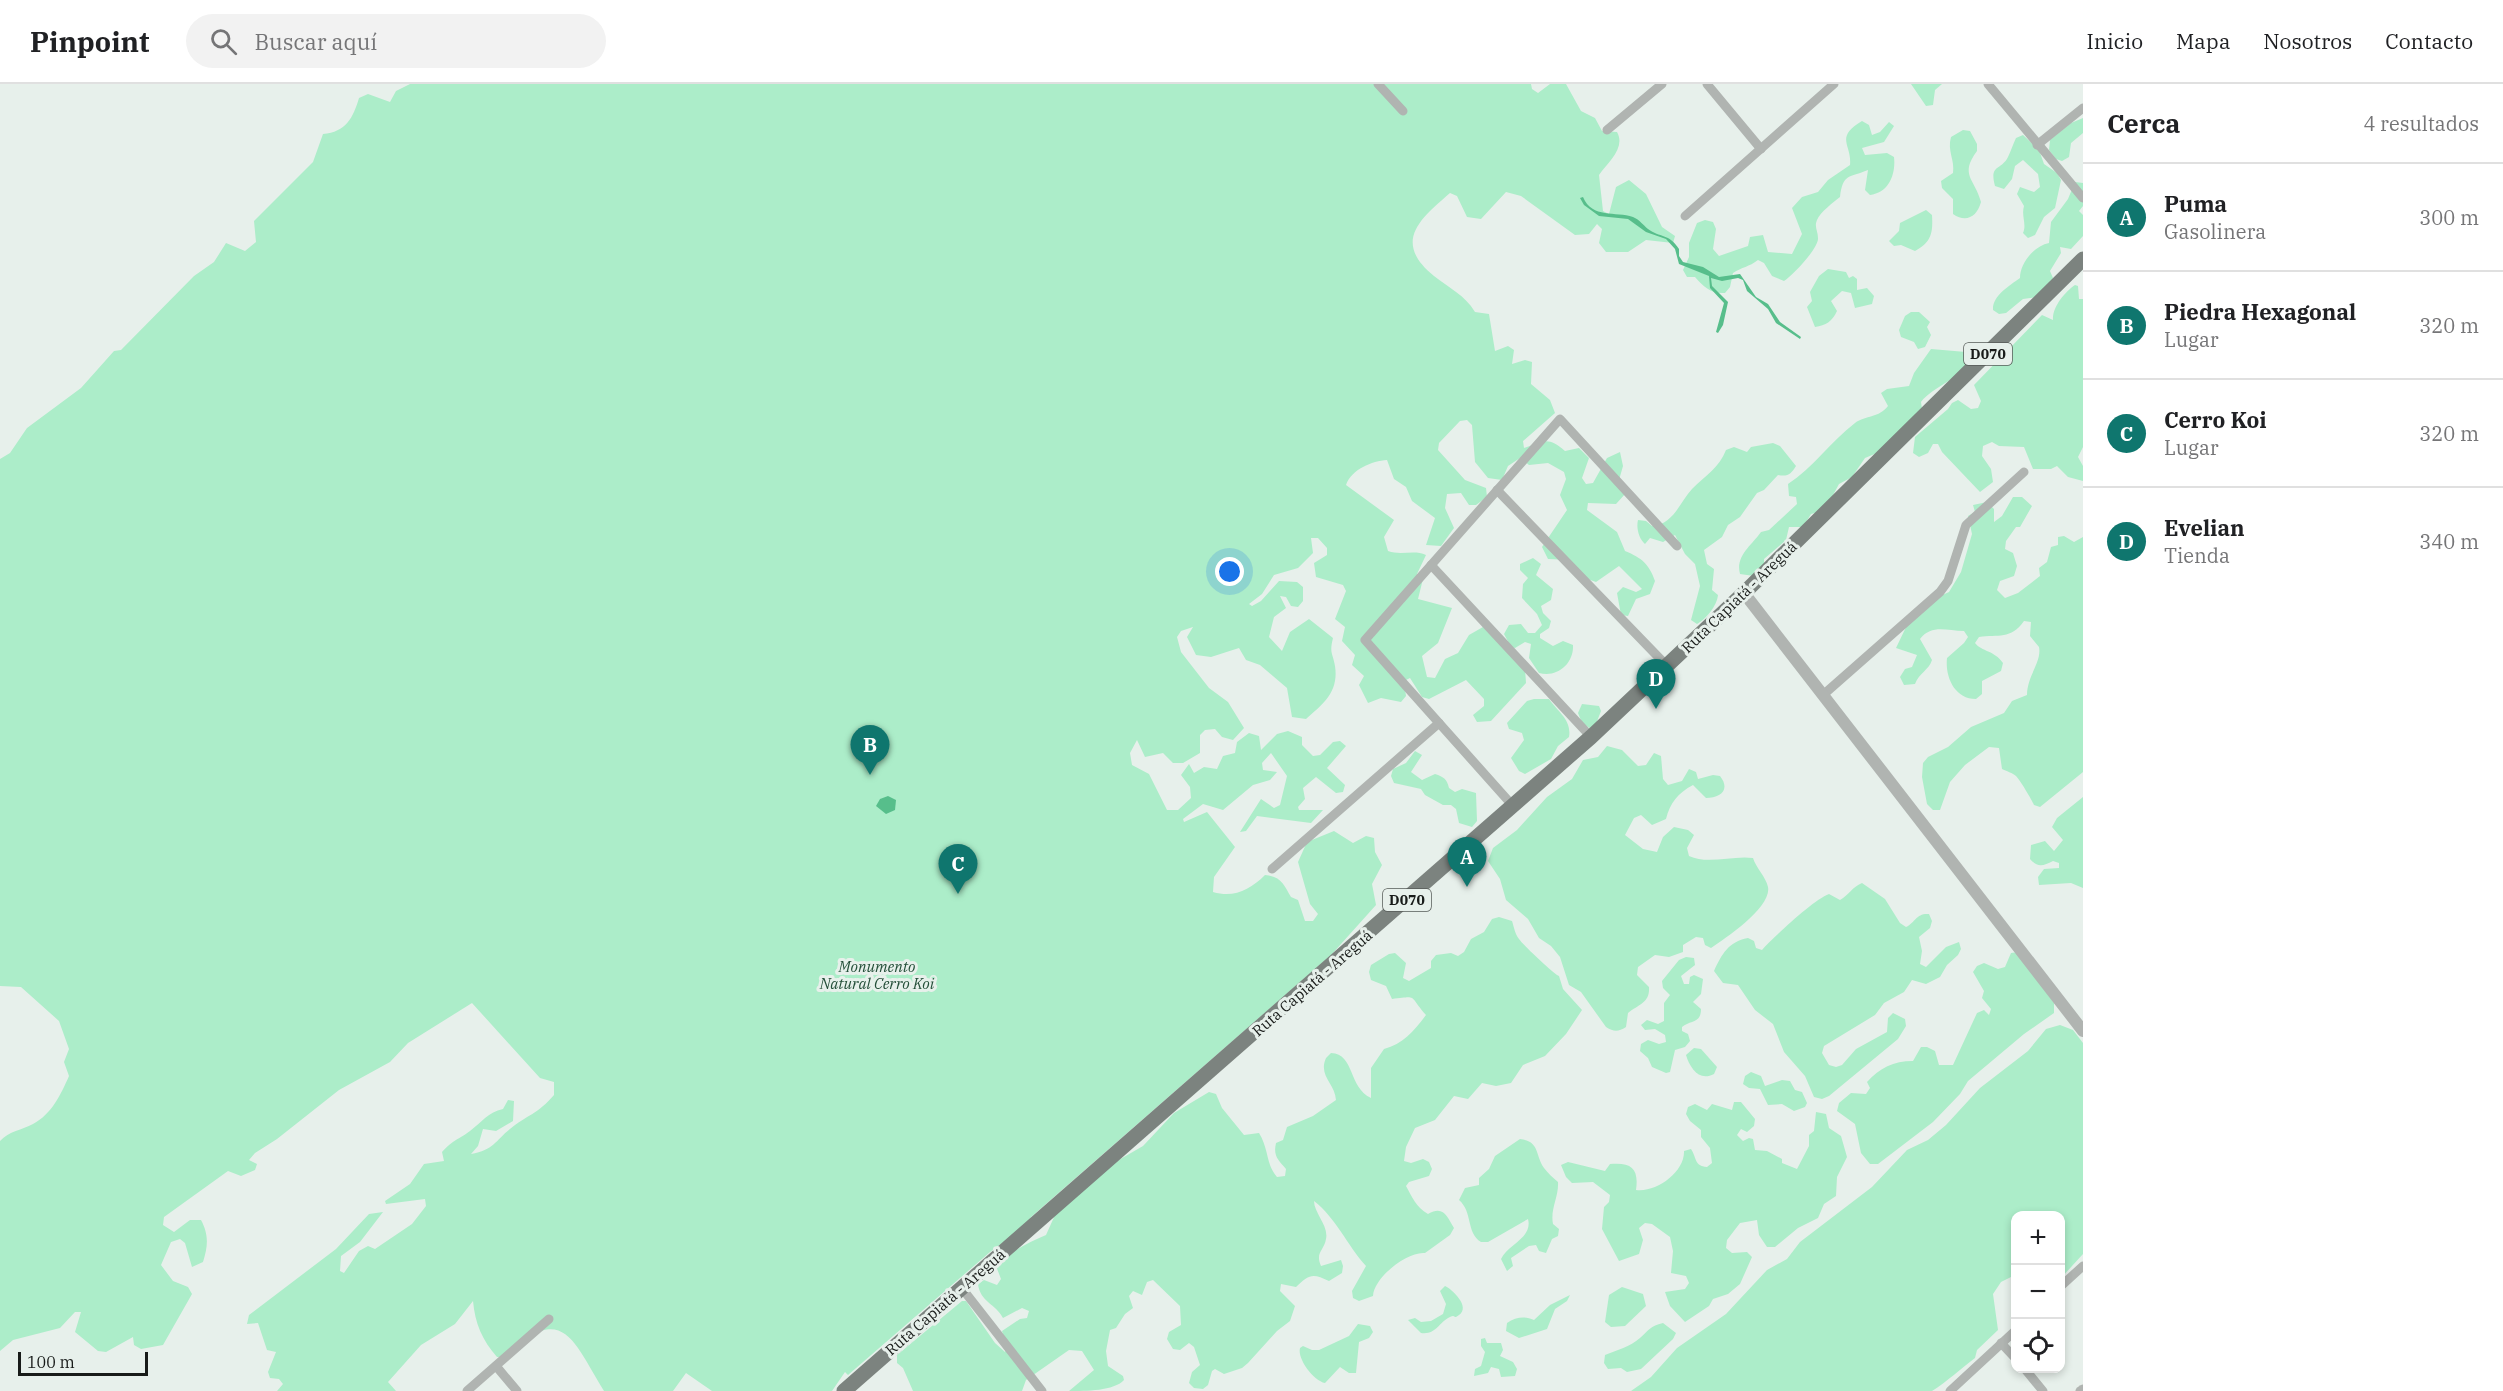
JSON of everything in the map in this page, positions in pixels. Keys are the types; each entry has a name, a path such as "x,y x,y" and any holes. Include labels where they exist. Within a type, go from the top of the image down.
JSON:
{"main road":[{"name":"Ruta Capiatá - Areguá","path":"844,1391 960,1287 1209,1074 1591,737 1744,593 2083,259"}],"street":[{"path":"1378,84 1403,111"},
{"path":"1608,130 1662,84"},
{"path":"1707,84 1761,148"},
{"path":"1684,216 1834,84"},
{"path":"1988,84 2083,198"},
{"path":"2037,145 2083,108"},
{"path":"1513,806 1365,639 1560,419 1677,546"},
{"path":"1823,695 1940,592 1948,581 1966,525 2024,472"},
{"path":"1497,490 1666,666"},
{"path":"1431,565 1591,737"},
{"path":"1744,593 2083,1031"},
{"path":"1272,869 1439,723"},
{"path":"2065,1283 2083,1266"},
{"path":"960,1287 1042,1391"},
{"path":"467,1391 549,1319"},
{"path":"1950,1391 2011,1334"},
{"path":"2001,1343 2011,1354"},
{"path":"496,1366 517,1391"},
{"path":"2028,1373 2043,1391"}],"green space":[{"name":"Monumento Natural Cerro Koi","path":"410,84 1531,84 1532,89 1538,93 1550,84 1566,84 1581,111 1595,118 1602,131 1617,132 1619,138 1615,155 1599,175 1603,211 1609,214 1616,187 1629,180 1646,194 1662,227 1675,236 1673,243 1646,240 1628,252 1606,252 1599,243 1602,229 1597,224 1589,234 1575,235 1521,196 1506,192 1481,219 1467,217 1457,196 1450,193 1421,222 1415,232 1413,242 1421,264 1462,296 1475,312 1489,314 1495,351 1508,346 1514,350 1512,364 1525,360 1532,362 1531,384 1550,400 1555,413 1523,441 1524,448 1546,441 1554,443 1565,451 1579,448 1589,458 1582,478 1586,484 1593,483 1607,458 1620,452 1623,466 1619,480 1626,493 1616,504 1588,503 1587,510 1617,532 1625,551 1640,559 1650,570 1655,581 1650,594 1636,599 1628,616 1621,615 1617,593 1623,587 1636,592 1642,589 1619,566 1596,582 1582,577 1570,560 1548,559 1542,547 1567,510 1560,495 1566,479 1564,472 1548,463 1529,465 1520,458 1508,466 1502,480 1488,478 1475,462 1472,425 1467,420 1460,421 1439,443 1438,450 1465,480 1486,488 1487,497 1476,505 1469,505 1461,493 1447,494 1445,508 1454,528 1441,546 1426,545 1435,518 1412,501 1406,487 1394,479 1387,460 1375,462 1358,470 1346,485 1394,520 1384,537 1388,551 1426,555 1417,574 1423,579 1418,599 1452,608 1438,643 1422,656 1427,677 1435,678 1445,659 1458,653 1469,635 1483,627 1525,669 1526,683 1491,721 1477,722 1473,715 1484,706 1484,699 1466,680 1429,699 1422,697 1410,678 1404,681 1406,696 1401,702 1381,698 1368,703 1359,685 1364,676 1352,665 1355,655 1342,641 1345,627 1335,619 1346,591 1343,585 1316,577 1314,563 1327,555 1327,548 1318,538 1311,538 1313,553 1298,568 1274,575 1262,594 1249,604 1252,606 1261,601 1279,581 1297,582 1303,587 1303,601 1298,607 1291,606 1286,597 1280,596 1286,608 1274,617 1269,637 1282,651 1290,632 1309,619 1333,638 1331,650 1335,666 1335,683 1328,697 1306,719 1292,717 1287,688 1260,665 1246,660 1239,648 1211,657 1196,655 1187,637 1193,627 1181,631 1177,637 1181,652 1209,688 1228,702 1244,728 1233,740 1222,737 1215,729 1205,730 1200,735 1200,753 1183,763 1173,763 1163,753 1145,757 1137,740 1130,753 1132,765 1149,774 1167,810 1178,810 1191,798 1190,787 1181,775 1189,764 1194,773 1204,767 1217,769 1223,756 1235,753 1237,742 1249,733 1259,736 1261,750 1277,734 1288,731 1302,737 1302,745 1313,756 1320,755 1333,742 1340,741 1346,746 1327,768 1345,785 1343,792 1336,793 1316,777 1303,788 1305,799 1298,807 1299,810 1323,810 1311,823 1257,816 1246,831 1240,832 1261,799 1274,808 1280,805 1287,776 1271,753 1262,763 1263,770 1277,772 1270,780 1253,785 1223,810 1203,804 1183,819 1184,822 1207,812 1235,847 1214,877 1213,892 1235,893 1254,885 1265,875 1275,877 1284,885 1291,897 1298,900 1305,921 1313,921 1318,914 1310,904 1298,862 1307,842 1334,831 1353,843 1366,836 1374,838 1375,852 1382,865 1372,884 1376,905 1332,954 1031,1217 1028,1224 990,1252 848,1375 845,1372 832,1391 712,1391 686,1373 673,1391 604,1391 574,1343 565,1334 554,1330 541,1331 525,1340 505,1357 497,1357 480,1331 473,1301 455,1324 421,1345 388,1382 396,1391 277,1391 283,1384 279,1379 270,1378 268,1372 276,1352 267,1350 258,1323 247,1324 249,1315 336,1249 369,1214 383,1212 360,1242 341,1256 340,1271 344,1273 359,1251 368,1246 375,1249 412,1224 426,1206 425,1199 386,1204 385,1201 410,1184 424,1164 444,1161 442,1152 446,1148 489,1115 503,1109 508,1100 514,1101 513,1121 496,1131 483,1129 478,1146 471,1154 494,1145 510,1129 543,1106 554,1095 554,1082 540,1078 472,1003 408,1043 390,1062 339,1090 277,1139 255,1153 249,1160 257,1164 255,1170 241,1176 228,1171 164,1217 163,1225 174,1232 190,1220 201,1220 207,1241 203,1262 192,1267 185,1243 180,1239 171,1242 161,1265 173,1281 188,1287 192,1294 163,1345 141,1349 134,1345 133,1337 106,1352 98,1351 75,1332 81,1312 75,1312 60,1328 13,1340 0,1351 0,1141 7,1135 40,1120 51,1109 69,1076 64,1062 69,1049 59,1021 21,987 0,986 0,459 10,453 27,428 81,388 114,351 121,350 194,276 214,262 226,243 245,251 256,242 254,221 313,162 323,134 331,133 347,123 359,98 368,94 390,102 396,91"},
{"path":"1911,84 1942,84 1935,90 1933,105 1926,106"},
{"path":"2083,118 2083,133 2071,143 2069,157 2062,161 2056,159 2049,150 2050,140 2071,123"},
{"path":"1862,121 1869,125 1872,135 1880,132 1889,122 1894,126 1884,142 1862,148 1865,155 1887,153 1894,157 1894,170 1890,182 1882,191 1870,195 1865,190 1868,170 1845,180 1840,197 1824,211 1816,222 1817,243 1788,278 1784,281 1772,276 1764,263 1758,260 1733,273 1730,287 1725,293 1712,291 1695,277 1687,277 1683,270 1689,257 1689,243 1697,223 1705,220 1713,222 1716,229 1713,249 1719,256 1748,246 1750,237 1763,235 1768,252 1792,254 1802,234 1792,208 1802,197 1818,192 1828,180 1850,165 1846,137"},
{"path":"1963,130 1970,131 1977,144 1977,151 1969,166 1969,172 1981,202 1974,215 1967,218 1953,214 1953,199 1942,188 1941,181 1953,173 1951,137"},
{"path":"2023,135 2039,150 2044,164 2057,173 2061,180 2055,208 2044,217 2035,235 2028,238 2023,233 2024,206 2017,194 2020,187 2034,192 2040,187 2038,174 2023,160 2015,166 2012,179 2004,189 1995,186 1994,179 1995,171 2009,155 2016,138"},
{"path":"2075,182 2083,183 2083,206 2079,211 2083,215 2083,236 2071,249 2060,247 2061,253 2050,271 2053,278 2044,296 2023,299 2006,313 1999,314 1993,310 1995,300 2020,278 2022,267 2033,251 2049,243 2051,222 2068,199"},
{"path":"1926,210 1932,215 1932,227 1928,240 1921,248 1915,251 1901,245 1894,246 1889,241 1899,231 1900,223"},
{"path":"1828,269 1846,272 1849,278 1853,276 1857,279 1857,290 1867,288 1874,296 1872,304 1855,308 1851,293 1842,291 1831,301 1837,311 1833,318 1815,327 1807,307 1812,301 1810,292 1819,276"},
{"path":"2075,285 2078,286 2079,299 2083,299 2083,447 2078,457 2083,466 2083,481 2068,477 2057,466 2051,469 2033,469 2024,447 1999,446 1992,442 1983,446 1982,456 1991,469 1993,482 1980,492 1942,452 1938,444 1933,444 1928,453 1919,457 1913,453 1915,437 1952,403 1958,400 1971,409 1978,408 1981,401 1974,385 2042,315 2053,320 2060,300"},
{"path":"1911,312 1919,312 1930,322 1927,327 1931,335 1925,347 1918,349 1914,342 1901,337 1899,330 1905,316"},
{"path":"1931,349 1966,352 1969,360 1959,373 1926,396 1921,402 1922,409 1884,450 1865,458 1852,477 1839,484 1825,510 1811,514 1803,527 1789,527 1786,540 1764,559 1764,566 1754,576 1740,574 1740,562 1749,546 1761,532 1769,530 1797,504 1796,497 1789,496 1788,484 1855,423 1884,410 1888,406 1881,393 1887,389 1909,386 1914,373"},
{"path":"1773,443 1780,446 1796,466 1789,474 1778,475 1764,490 1757,493 1740,517 1728,525 1722,537 1704,550 1707,564 1714,569 1712,590 1718,595 1710,612 1697,624 1691,620 1700,586 1695,564 1685,554 1675,535 1663,542 1650,538 1645,544 1639,533 1638,520 1646,521 1652,526 1665,522 1692,489 1716,467 1726,450 1734,447 1747,452 1751,447"},
{"path":"2013,497 2022,497 2032,506 2020,527 2016,527 2006,541 2005,549 2013,553 2017,566 2014,576 2000,581 1997,590 2005,598 2018,593 2040,576 2039,568 2047,562 2051,547 2058,545 2058,537 2064,536 2074,542 2083,537 2083,772 2040,807 2034,805 2016,776 2002,769 1999,748 1989,747 1965,765 1950,782 1940,810 1933,810 1927,804 1922,777 1923,763 1928,757 1948,747 1971,727 2004,713 2012,701 2027,695 2039,647 2030,636 2031,622 2024,621 2009,634 1979,637 1975,643 2003,663 2001,671 1982,681 1982,694 1976,699 1962,695 1949,679 1947,658 1968,637 1964,631 1934,630 1929,631 1920,639 1932,660 1915,684 1904,685 1900,677 1905,669 1912,667 1917,655 1896,648 1908,623 1925,603 1949,592 1961,572 1972,534 1968,516 1975,512 1973,505 1987,502 1994,509 1994,522 2002,516"},
{"path":"1533,558 1541,564 1536,575 1553,589 1551,600 1541,606 1543,613 1551,621 1549,628 1540,634 1540,638 1553,646 1563,641 1573,645 1573,652 1567,664 1558,671 1546,674 1539,673 1529,658 1531,644 1525,642 1515,648 1511,647 1504,634 1509,625 1521,624 1528,633 1535,633 1542,625 1537,614 1522,598 1523,584 1528,578 1520,570 1520,564"},
{"path":"1549,699 1564,716 1569,737 1558,746 1551,759 1525,774 1519,771 1511,758 1524,740 1522,733 1509,729 1507,723 1527,701"},
{"path":"1582,704 1599,706 1601,711 1596,724 1591,729 1582,723 1578,713"},
{"path":"1607,746 1622,750 1638,766 1646,765 1654,753 1661,756 1663,779 1668,785 1682,781 1689,769 1696,772 1698,779 1713,775 1720,776 1724,785 1719,795 1706,798 1693,785 1675,799 1666,819 1652,825 1641,815 1634,818 1625,835 1643,849 1657,852 1663,837 1674,827 1688,830 1694,835 1687,848 1689,856 1704,860 1753,858 1768,887 1763,904 1756,912 1737,930 1711,948 1705,945 1703,938 1696,937 1683,945 1683,952 1669,957 1655,955 1638,967 1637,975 1649,987 1648,997 1628,1013 1626,1027 1616,1031 1606,1027 1581,992 1569,985 1560,957 1551,946 1539,938 1528,919 1506,900 1500,879 1488,861 1493,848 1517,830 1547,797 1572,779 1583,760 1598,757"},
{"path":"1415,751 1422,755 1411,772 1422,780 1435,774 1445,779 1449,788 1455,792 1462,789 1476,793 1477,821 1472,827 1459,823 1456,809 1451,805 1443,805 1425,795 1421,789 1394,783 1391,776 1393,769 1406,763"},
{"path":"2083,797 2083,888 2071,883 2039,885 2038,877 2044,869 2059,868 2059,863 2053,861 2043,865 2036,864 2030,859 2031,845 2045,841 2054,851 2063,840 2052,827 2057,818"},
{"path":"1862,883 1885,899 1900,923 1906,927 1919,916 1929,914 1932,921 1930,928 1919,937 1922,951 1920,964 1926,967 1946,947 1959,942 1961,949 1940,977 1926,984 1912,980 1904,992 1884,1003 1875,1015 1824,1046 1822,1053 1829,1065 1836,1067 1842,1065 1856,1049 1887,1032 1888,1018 1893,1013 1905,1019 1906,1026 1898,1039 1829,1096 1822,1099 1814,1097 1805,1076 1784,1052 1773,1024 1755,1010 1738,985 1723,983 1714,971 1723,954 1735,942 1748,938 1754,941 1756,948 1762,950 1813,903 1829,894 1840,900"},
{"path":"1499,917 1512,921 1519,939 1559,976 1563,989 1582,1010 1566,1034 1545,1056 1523,1065 1511,1083 1496,1086 1482,1083 1468,1099 1454,1096 1435,1120 1415,1128 1406,1147 1404,1161 1411,1163 1423,1159 1429,1162 1432,1169 1429,1176 1409,1182 1406,1186 1420,1208 1428,1214 1438,1211 1447,1216 1454,1228 1450,1235 1425,1253 1418,1253 1401,1261 1379,1281 1373,1296 1359,1301 1353,1298 1352,1291 1366,1266 1329,1215 1314,1201 1326,1234 1319,1261 1321,1266 1341,1260 1342,1273 1329,1281 1311,1276 1296,1287 1281,1284 1280,1291 1295,1306 1290,1321 1277,1331 1242,1368 1224,1374 1215,1369 1212,1371 1208,1385 1203,1389 1194,1388 1189,1383 1192,1372 1200,1365 1194,1347 1189,1343 1180,1350 1173,1349 1167,1339 1169,1332 1181,1325 1180,1306 1153,1280 1147,1282 1142,1295 1133,1291 1129,1296 1133,1308 1125,1314 1116,1328 1110,1330 1106,1351 1108,1366 1123,1376 1124,1380 1119,1384 1099,1390 1069,1391 1094,1370 1082,1351 1069,1350 1026,1380 1022,1391 913,1391 903,1368 897,1363 897,1355 962,1301 966,1301 995,1343 1005,1352 1007,1346 1002,1331 1020,1319 1027,1318 1029,1311 1022,1308 1003,1318 982,1295 978,1284 984,1280 997,1285 1001,1279 996,1266 1007,1256 1046,1235 1055,1215 1098,1172 1143,1146 1174,1113 1209,1092 1216,1094 1222,1108 1244,1135 1259,1133 1273,1172 1277,1177 1285,1176 1286,1169 1276,1155 1276,1143 1283,1140 1287,1127 1313,1116 1336,1100 1325,1075 1326,1058 1331,1053 1344,1059 1358,1086 1371,1098 1371,1068 1384,1049 1408,1036 1426,1015 1412,998 1392,999 1386,986 1371,980 1369,972 1371,965 1395,953 1406,963 1403,978 1409,981 1431,968 1431,961 1436,955 1451,953 1458,956 1464,952 1471,939 1484,932 1492,919"},
{"path":"2018,952 2054,1003 2054,1013 2024,1034 1968,1081 1960,1094 1933,1122 1878,1164 1870,1164 1861,1153 1855,1124 1837,1111 1839,1103 1851,1093 1866,1094 1870,1088 1867,1082 1877,1073 1893,1064 1913,1061 1921,1047 1935,1051 1939,1065 1953,1065 1977,1013 1984,1010 1989,1015 1991,1009 1982,998 1984,991 1973,972 1977,966 1984,963 1998,969 2005,967 2011,953"},
{"path":"1686,957 1694,958 1695,965 1681,976 1684,984 1689,984 1690,977 1694,975 1703,979 1701,994 1693,1002 1701,1009 1701,1014 1697,1019 1682,1027 1682,1031 1688,1034 1690,1041 1685,1047 1675,1050 1670,1072 1666,1073 1652,1067 1648,1058 1640,1051 1641,1044 1648,1040 1659,1044 1666,1042 1665,1035 1655,1029 1645,1030 1641,1025 1647,1020 1658,1024 1664,1021 1664,1003 1670,995 1663,988 1662,981 1679,960"},
{"path":"2060,1025 2073,1030 2083,1043 2083,1254 2065,1274 2065,1211 2011,1211 2011,1277 2001,1282 1993,1294 1998,1330 1977,1350 1975,1358 1932,1391 1631,1391 1651,1377 1677,1348 1726,1314 1767,1270 1787,1259 1800,1242 1872,1187 1907,1150 1928,1140 1946,1125 1980,1088 2028,1051 2046,1029"},
{"path":"1694,1048 1701,1049 1717,1067 1714,1074 1704,1076 1693,1069 1686,1055"},
{"path":"1751,1072 1761,1076 1765,1086 1782,1080 1790,1081 1795,1090 1802,1092 1807,1103 1805,1107 1794,1111 1782,1104 1768,1105 1760,1089 1749,1088 1743,1084 1745,1076"},
{"path":"1734,1102 1741,1102 1755,1119 1754,1126 1747,1132 1741,1129 1737,1135 1743,1141 1753,1139 1755,1150 1767,1151 1782,1159 1782,1163 1797,1169 1809,1146 1809,1135 1814,1131 1816,1112 1826,1114 1829,1128 1841,1136 1847,1157 1837,1177 1836,1196 1824,1204 1818,1218 1798,1228 1775,1247 1767,1247 1759,1235 1757,1220 1740,1223 1727,1240 1726,1248 1732,1253 1747,1252 1752,1257 1740,1284 1728,1294 1713,1299 1709,1306 1685,1322 1670,1306 1665,1292 1685,1289 1689,1283 1686,1276 1671,1273 1673,1251 1670,1237 1652,1224 1645,1223 1639,1228 1643,1240 1639,1254 1619,1261 1602,1229 1604,1207 1609,1202 1610,1195 1593,1182 1572,1183 1566,1177 1561,1165 1568,1162 1605,1171 1610,1164 1624,1164 1635,1172 1636,1190 1652,1188 1668,1180 1675,1173 1683,1159 1684,1151 1691,1149 1700,1165 1707,1167 1712,1163 1710,1148 1701,1137 1701,1130 1690,1121 1686,1114 1688,1107 1695,1104 1707,1110 1712,1104 1732,1110"},
{"path":"1520,1139 1534,1146 1544,1168 1558,1182 1552,1219 1553,1224 1559,1229 1558,1236 1552,1239 1546,1253 1539,1251 1536,1245 1529,1246 1511,1258 1513,1266 1507,1271 1501,1259 1524,1236 1529,1226 1528,1219 1488,1242 1481,1242 1473,1233 1466,1210 1459,1200 1465,1188 1479,1185 1479,1178 1489,1169 1495,1156"},
{"path":"1445,1286 1462,1303 1462,1312 1446,1319 1430,1332 1421,1333 1408,1320 1415,1318 1421,1322 1431,1321 1443,1314 1446,1304 1440,1291"},
{"path":"1622,1287 1643,1294 1646,1306 1625,1326 1611,1327 1605,1322 1609,1295"},
{"path":"1570,1295 1567,1301 1555,1309 1547,1329 1519,1338 1506,1331 1507,1323 1510,1321 1517,1318 1534,1320 1550,1305"},
{"path":"1663,1323 1676,1333 1673,1339 1641,1369 1627,1372 1621,1368 1608,1369 1604,1363 1605,1355 1632,1344 1652,1327"},
{"path":"1358,1324 1370,1326 1373,1332 1369,1338 1359,1342 1356,1373 1349,1373 1340,1367 1325,1383 1316,1378 1301,1358 1300,1348 1303,1346 1319,1350 1349,1336"},
{"path":"1485,1338 1487,1343 1501,1343 1503,1350 1500,1356 1513,1362 1517,1369 1515,1376 1501,1377 1499,1369 1491,1367 1488,1373 1474,1376 1475,1369 1481,1366 1485,1352 1481,1346 1481,1339"}],"shaded area":[{"path":"1583,197 1592,209 1633,217 1652,232 1672,240 1679,249 1679,256 1683,262 1703,267 1719,277 1740,274 1756,297 1768,304 1780,322 1801,337 1800,339 1776,323 1768,309 1747,291 1743,280 1738,278 1722,281 1711,278 1712,286 1728,302 1723,325 1718,333 1716,332 1724,303 1710,288 1709,276 1679,264 1675,249 1666,239 1646,232 1628,219 1599,216 1584,205 1580,198"},
{"path":"888,796 896,800 895,810 886,814 876,806 880,799"}],"place":[{"name":"Evelian","path":"1656,709"},
{"name":"Piedra Hexagonal","path":"870,775"},
{"name":"Puma","path":"1467,887"},
{"name":"Cerro Koi","path":"958,894"}]}
